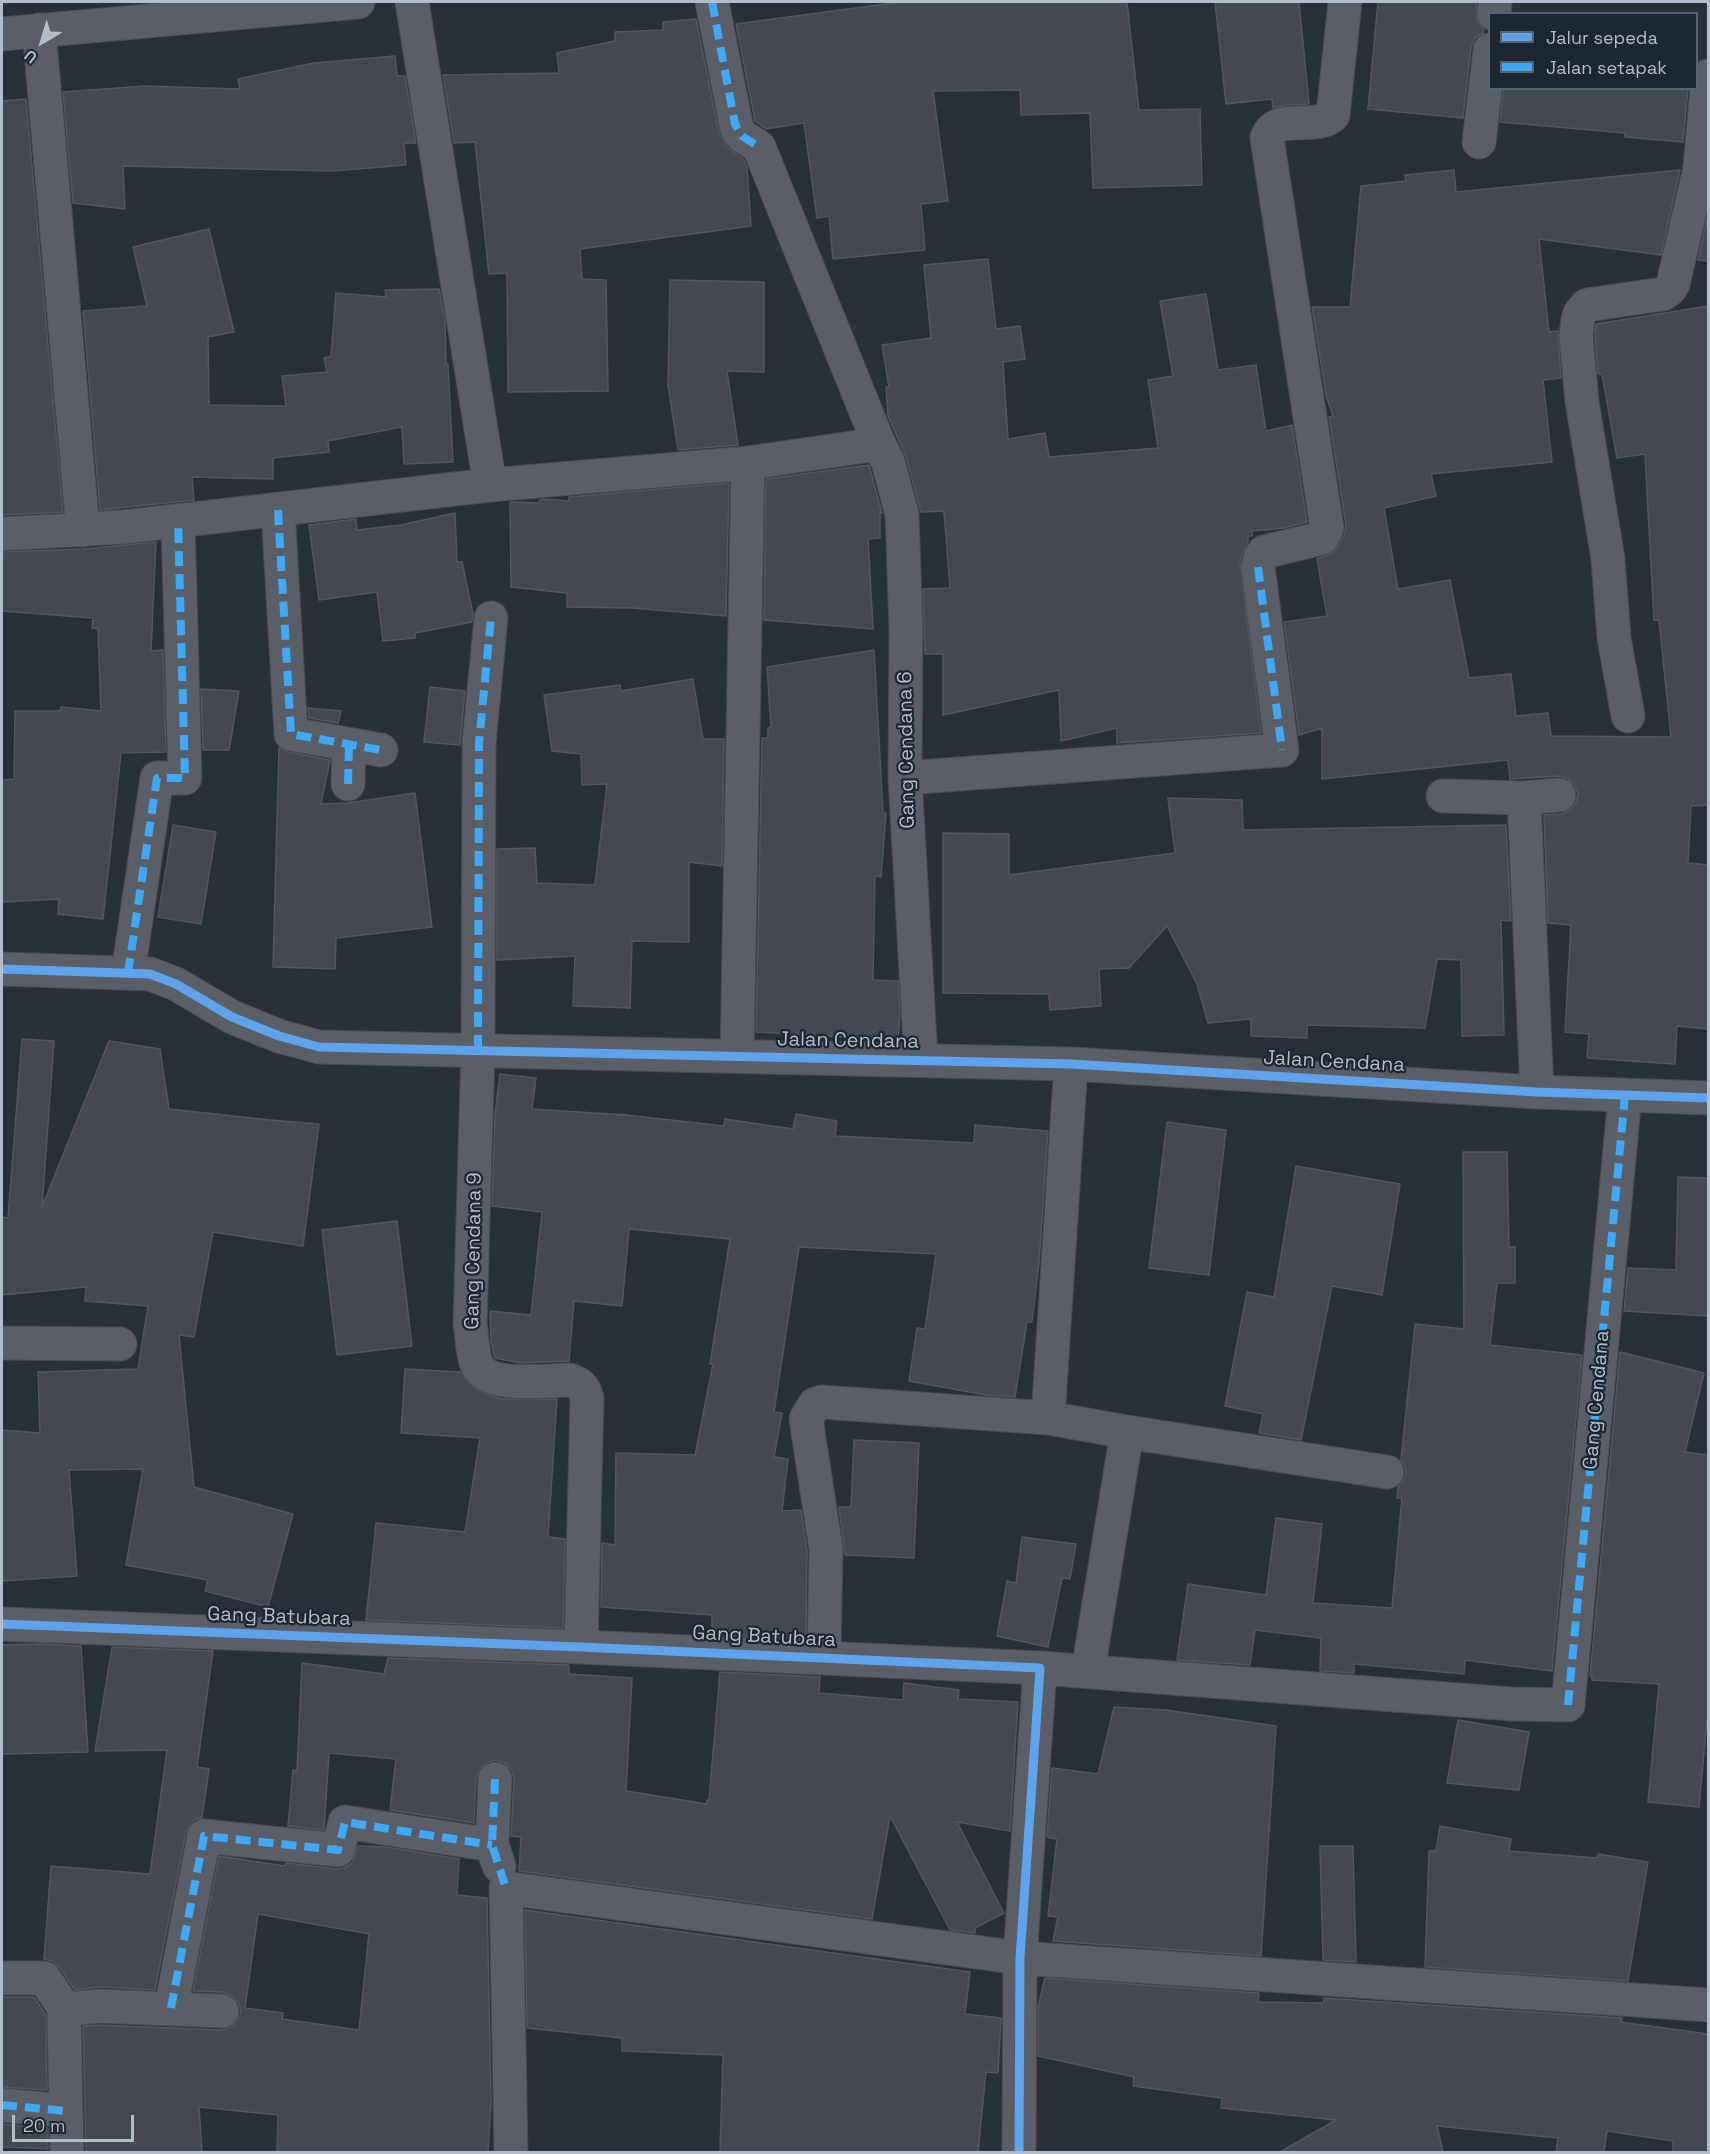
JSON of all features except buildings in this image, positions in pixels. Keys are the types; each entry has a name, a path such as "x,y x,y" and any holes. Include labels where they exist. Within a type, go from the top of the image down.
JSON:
{"street":[{"path":"2,34 39,30 138,12 358,2"},
{"path":"412,2 490,485"},
{"name":"Gang Cendana 6","path":"712,2 737,129 742,136 759,147 888,462 902,514 906,630 905,778 921,1060"},
{"path":"905,778 1282,750 1258,567 1264,552 1322,538 1327,528 1267,138 1276,126 1326,120 1333,115 1345,2"},
{"path":"39,30 83,530"},
{"path":"1479,142 1488,67"},
{"path":"1628,716 1614,638 1608,559 1582,402 1576,335 1578,319 1587,305 1663,294 1674,284 1700,168 1708,76"},
{"path":"2,534 83,530 178,521 490,485 748,463 879,444"},
{"path":"737,1056 748,463"},
{"path":"278,510 291,734 381,750"},
{"path":"128,973 157,778 184,777 178,521"},
{"path":"478,1050 479,743 491,618"},
{"path":"348,784 349,744"},
{"path":"1443,796 1524,798 1559,795"},
{"path":"1524,798 1537,1092"},
{"name":"Jalan Cendana","path":"2,969 150,975 176,984 232,1017 279,1036 319,1047 1071,1064 1537,1092 1708,1098"},
{"name":"Gang Cendana 9","path":"478,1050 470,1323 478,1366 489,1377 505,1381 569,1380 579,1383 585,1389 587,1398 582,1647"},
{"path":"1048,1418 1071,1064"},
{"name":"Gang Cendana","path":"1568,1706 1625,1095"},
{"path":"2,1343 120,1344"},
{"path":"824,1658 826,1549 806,1419 810,1408 815,1404 822,1402 1048,1418 1387,1472"},
{"path":"1088,1671 1127,1432"},
{"name":"Gang Batubara","path":"2,1624 1040,1668 1512,1704 1568,1706"},
{"path":"1019,2152 1020,1958 1040,1668"},
{"path":"495,1779 492,1845 506,1888 511,2152"},
{"path":"171,2008 204,1836 338,1850 345,1822 492,1845"},
{"path":"506,1888 1020,1958 1708,2006"},
{"path":"2,1978 44,1978 68,2012"},
{"path":"67,2152 64,2018 68,2012 78,2008 99,2006 222,2011"},
{"path":"2,2105 66,2111"}],"marked path":[{"path":"712,2 735,124 742,136 759,147"},
{"path":"278,510 291,734 381,750"},
{"path":"128,973 157,778 185,778 178,521"},
{"path":"1258,567 1282,750"},
{"path":"478,1050 479,743 491,618"},
{"path":"348,784 349,745"},
{"path":"1568,1705 1625,1095"},
{"path":"495,1779 492,1845 506,1888"},
{"path":"171,2008 204,1836 338,1850 345,1822 492,1845"},
{"path":"2,2105 66,2111"}],"cycle path":[{"path":"2,969 150,974 176,984 232,1017 279,1036 319,1047 1071,1064 1537,1092 1708,1098"},
{"path":"2,1624 1040,1668 1020,1958 1019,2152"}]}
